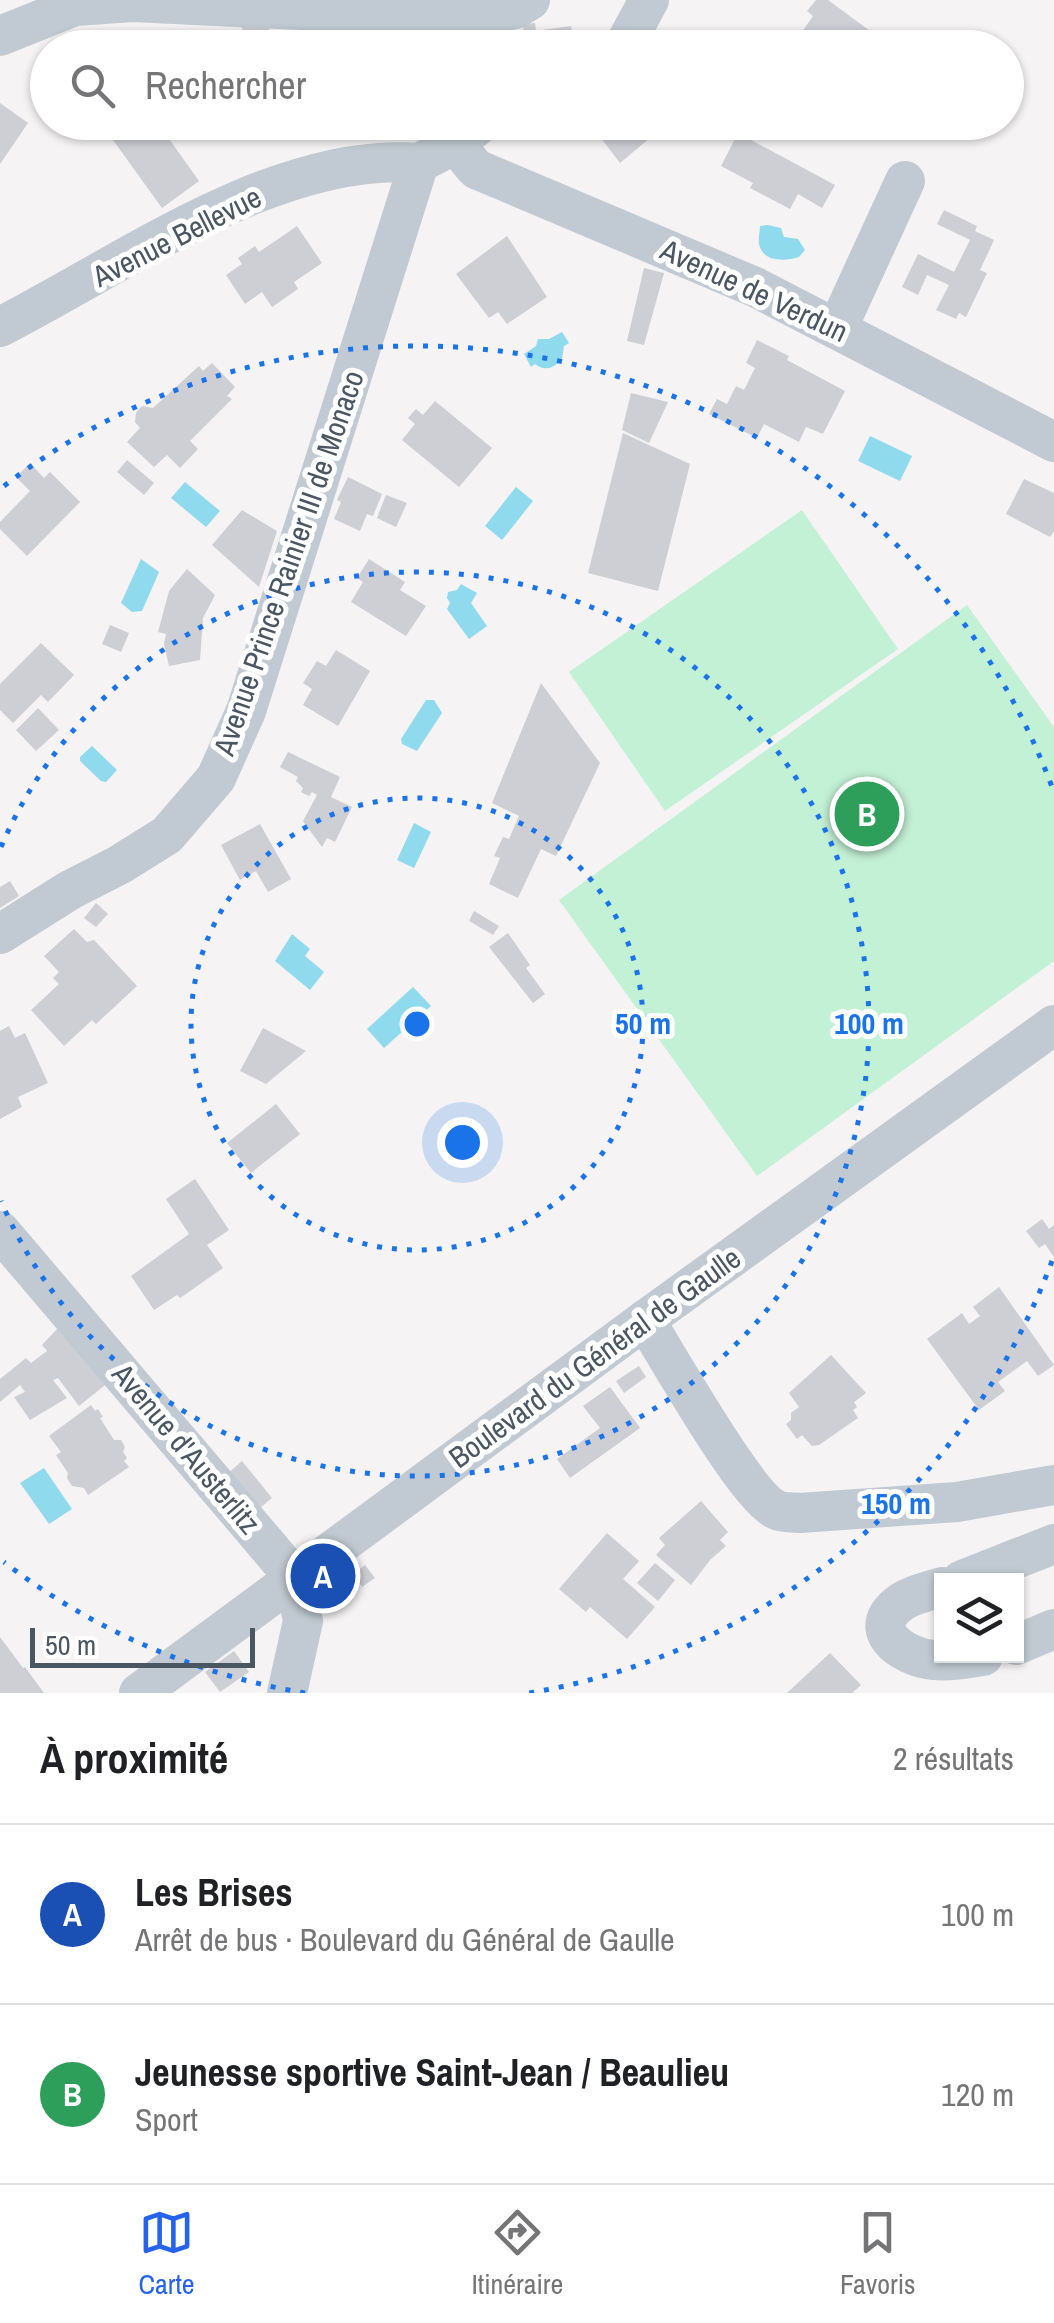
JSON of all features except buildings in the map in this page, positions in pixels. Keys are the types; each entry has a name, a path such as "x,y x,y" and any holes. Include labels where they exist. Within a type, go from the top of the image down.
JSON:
{"street":[{"path":"0,36 75,6 133,2 467,18 515,8 530,0"},
{"path":"633,30 649,0"},
{"path":"420,163 458,140"},
{"name":"Avenue de Verdun","path":"470,140 476,168 755,287 1054,442"},
{"name":"Avenue Bellevue","path":"0,327 228,204 313,174 386,160 420,163"},
{"name":"Avenue Prince Rainier III de Monaco","path":"0,934 167,835 216,778 246,711 420,163"},
{"path":"837,330 905,180"},
{"name":"Boulevard du Général de Gaulle","path":"139,1693 645,1320 1054,1026"},
{"name":"Avenue d'Austerlitz","path":"0,1231 295,1578"},
{"path":"645,1320 718,1438 762,1499 778,1511 800,1513 957,1502 1054,1485"},
{"path":"980,1573 1054,1544"},
{"path":"287,1693 304,1621 295,1578"},
{"path":"934,1590 905,1599 889,1613 884,1627 888,1639 900,1649 934,1661"},
{"path":"1024,1641 1054,1628"}],"green space":[{"path":"802,510 898,649 665,811 569,672"},
{"path":"967,605 1054,727 1054,961 757,1176 559,900"}],"water":[{"path":"760,226 781,228 784,237 798,239 805,250 799,257 788,259 765,255 759,244"},
{"path":"562,332 569,343 564,346 562,359 549,368 535,364 531,367 524,354 536,346 538,339 549,339"},
{"path":"870,436 912,456 900,481 858,461"},
{"path":"185,482 220,511 206,527 171,498"},
{"path":"516,487 533,501 502,540 485,526"},
{"path":"141,559 159,572 142,611 132,612 121,603"},
{"path":"461,584 477,593 471,603 487,626 469,639 447,609 448,592 457,590"},
{"path":"426,700 434,700 442,713 417,751 402,744 401,739"},
{"path":"92,746 117,770 106,782 80,761"},
{"path":"414,823 431,832 414,868 397,860"},
{"path":"292,934 310,949 305,956 324,972 310,990 275,961"},
{"path":"413,987 431,1006 384,1048 367,1029"},
{"path":"44,1468 72,1509 49,1524 20,1483"}],"place":[{"name":"Jeunesse sportive Saint-Jean / Beaulieu","path":"867,814"},
{"name":"Les Brises","path":"323,1576"}]}
